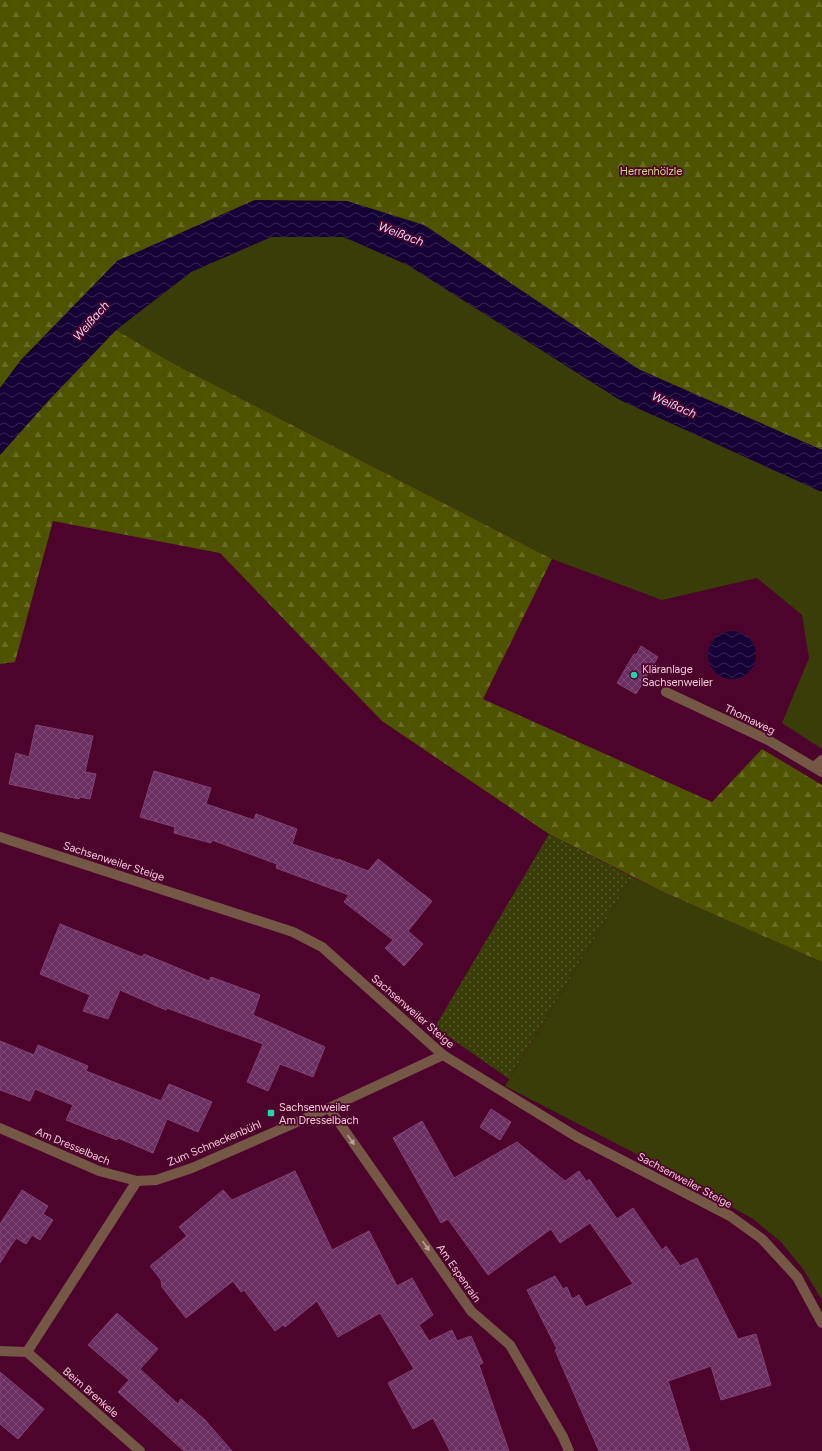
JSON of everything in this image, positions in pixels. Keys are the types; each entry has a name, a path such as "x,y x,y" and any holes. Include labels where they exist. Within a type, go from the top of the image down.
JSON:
{"street":[{"name":"Thomaweg","path":"666,692 768,740 818,770"},
{"path":"818,770 822,760"},
{"name":"Sachsenweiler Steige","path":"0,837 293,932 322,947 443,1055 577,1137 730,1216 762,1240 797,1277 822,1323"},
{"name":"Zum Schneckenbühl","path":"137,1181 156,1180 192,1168 329,1108 443,1055"},
{"name":"Am Espenrain","path":"329,1108 471,1311 510,1345 563,1437 568,1451"},
{"name":"Am Dresselbach","path":"0,1128 99,1171 137,1181"},
{"path":"0,1351 26,1352 137,1181"},
{"name":"Beim Brenkele","path":"26,1352 140,1451"}],"green space":[{"name":"Herrenhölzle","path":"0,0 822,0 822,450 640,370 424,225 255,200 118,261 21,360 0,388"},
{"path":"271,237 344,237 408,265 620,400 822,492 822,749 782,723 809,658 802,615 757,578 662,600 552,559 176,365 116,330 191,272"},
{"path":"116,330 176,365 552,559 483,699 712,802 762,749 822,785 822,962 661,891 549,834 382,721 220,553 53,521 15,662 0,664 0,455 49,400"},
{"path":"549,834 632,877 509,1079 435,1027"},
{"path":"632,877 822,962 822,1300 803,1269 781,1242 753,1219 642,1157 505,1086"}],"water":[{"name":"Weißach","path":"255,200 347,201 424,225 640,370 822,450 822,492 620,400 408,265 344,237 271,237 191,272 116,330 49,400 0,455 0,388 21,360 117,261"},
{"path":"727,631 737,631 749,638 756,650 756,660 749,672 737,679 727,679 719,675 712,668 708,660 708,650 712,642 719,635"}],"building":[{"name":"Kläranlage Sachsenweiler","path":"641,646 658,657 636,694 617,683 634,654 636,655"},
{"path":"36,725 93,736 85,772 96,774 90,799 80,797 79,799 9,784 16,753 29,757"},
{"path":"154,771 211,788 206,804 254,820 256,814 297,829 292,844 338,859 368,871 378,859 432,901 408,931 423,944 404,966 385,948 393,940 344,902 349,895 276,868 277,864 212,840 211,843 174,833 175,827 140,817"},
{"path":"60,924 142,957 144,954 209,981 211,977 260,995 253,1015 325,1047 313,1077 280,1064 268,1091 247,1082 263,1044 167,1008 166,1010 120,990 108,1019 83,1011 90,995 40,974"},
{"path":"0,1041 34,1055 38,1045 88,1066 86,1071 161,1101 169,1084 212,1102 198,1132 167,1119 153,1153 118,1138 117,1140 66,1120 73,1105 35,1089 30,1101 0,1090"},
{"path":"491,1109 511,1122 500,1140 480,1127"},
{"path":"422,1121 454,1178 517,1142 565,1181 579,1171 587,1182 589,1179 617,1219 633,1208 662,1250 666,1246 680,1266 697,1258 738,1339 756,1334 771,1385 721,1400 711,1366 668,1381 690,1451 599,1451 555,1350 557,1349 527,1290 555,1276 563,1289 567,1287 572,1299 579,1295 586,1307 633,1284 590,1223 560,1243 551,1229 488,1275 448,1219 441,1223 393,1138"},
{"path":"295,1171 332,1250 369,1231 397,1286 412,1278 433,1315 419,1325 429,1341 452,1330 457,1341 471,1336 483,1363 479,1365 509,1451 450,1451 433,1418 413,1429 388,1383 414,1369 380,1313 338,1337 317,1301 285,1327 283,1325 275,1331 244,1290 241,1292 233,1281 186,1318 162,1287 161,1280 150,1266 187,1236 179,1227 223,1190 232,1200"},
{"path":"22,1190 48,1206 43,1214 53,1220 40,1240 32,1235 26,1244 16,1238 0,1263 0,1224"},
{"path":"117,1313 158,1349 140,1369 178,1404 181,1399 205,1420 232,1451 184,1451 118,1392 129,1380 88,1345"},
{"path":"0,1372 44,1409 18,1439 0,1424"}],"place":[{"name":"Kläranlage Sachsenweiler","path":"634,675"},
{"name":"Sachsenweiler Am Dresselbach","path":"271,1113"}]}
